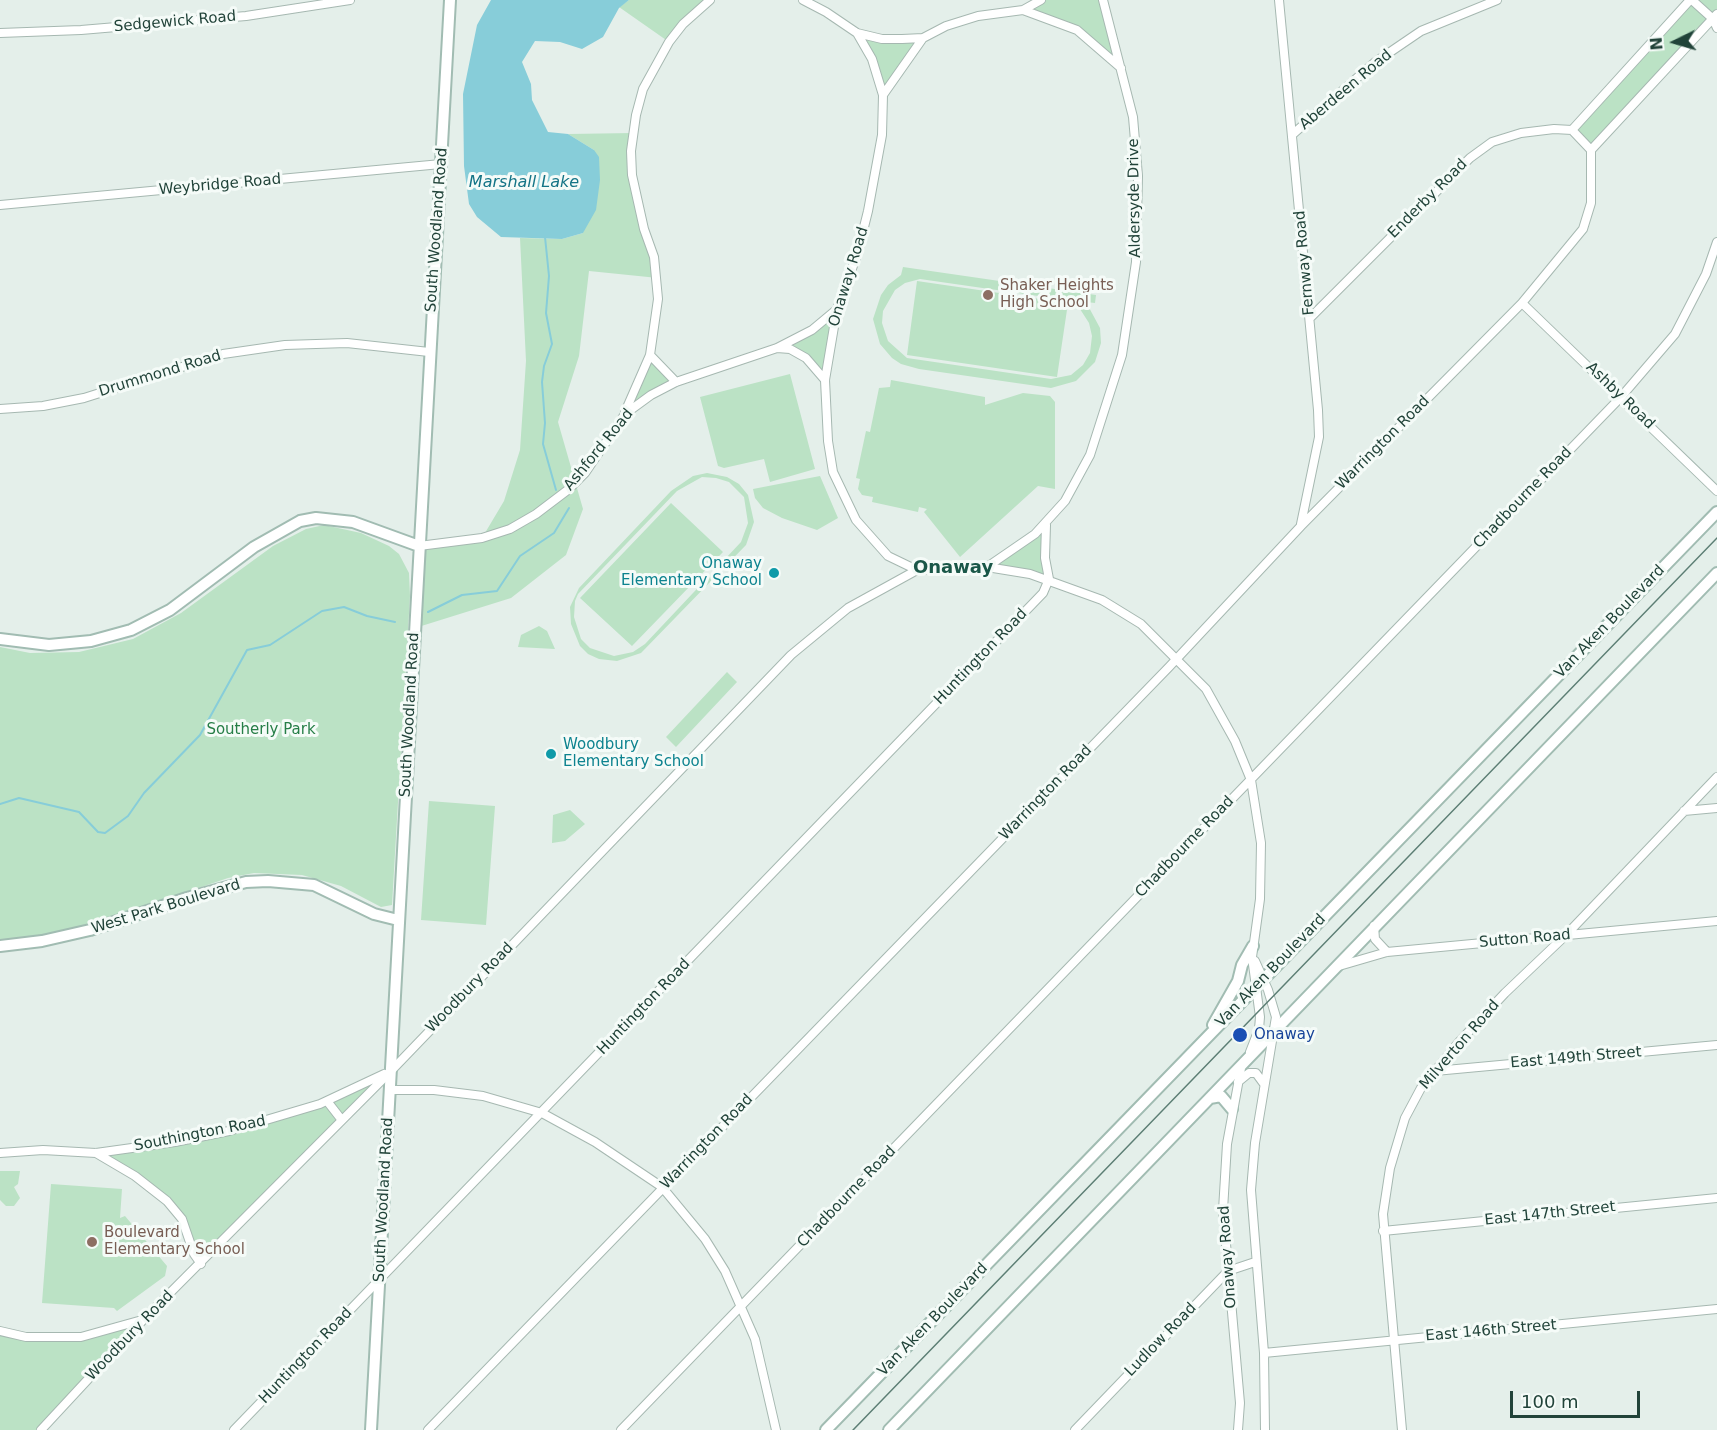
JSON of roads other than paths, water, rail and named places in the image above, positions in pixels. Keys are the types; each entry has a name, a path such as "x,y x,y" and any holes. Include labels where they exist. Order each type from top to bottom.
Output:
{"main road":[{"name":"South Woodland Road","path":"371,1430 450,0"},
{"name":"Van Aken Boulevard","path":"826,1430 1717,512"},
{"path":"0,639 32,645 60,644 91,641 131,630 170,610 254,547 300,521 316,518 353,522 419,546"},
{"path":"889,1430 1717,573"},
{"name":"West Park Boulevard","path":"0,946 42,941 90,930 224,886 257,881 314,885 374,914 398,920"},
{"path":"1208,1036 1238,981 1242,965 1253,951"},
{"path":"1210,1098 1221,1096 1232,1109"}],"street":[{"name":"Sedgewick Road","path":"0,33 81,30 246,16 350,0"},
{"path":"625,414 650,355 658,298 658,278 654,257 635,195 632,175 633,133 644,89 657,62 683,24 711,0"},
{"path":"803,0 857,33 882,39 923,38"},
{"path":"884,94 923,38 945,26 978,16 1023,10 1041,0"},
{"name":"Aldersyde Drive","path":"987,567 1046,525 1065,501 1090,455 1122,355 1132,303 1138,223 1138,176 1133,117 1103,0"},
{"name":"Fernway Road","path":"1279,0 1310,318 1318,437 1301,526"},
{"name":"Aberdeen Road","path":"1293,134 1374,63 1421,31 1497,0"},
{"path":"1715,16 1591,150 1572,130 1691,0 1715,16 1717,28"},
{"path":"1023,10 1077,30 1121,68"},
{"path":"857,33 872,59 884,94"},
{"name":"Onaway Road","path":"884,94 882,135 868,211 857,255 837,309 825,380 828,441 834,472 846,502 856,520 888,556 917,570 987,567 1049,579 1102,600 1141,624 1206,689 1235,741 1251,780 1262,865 1253,951 1260,982 1259,1029 1244,1063 1232,1109 1223,1210 1240,1403 1238,1430"},
{"name":"Enderby Road","path":"1310,318 1470,158 1492,142 1521,133 1554,129 1572,130"},
{"name":"Warrington Road","path":"428,1430 1177,658 1301,526 1522,303 1583,229 1591,203 1591,150"},
{"name":"Weybridge Road","path":"0,205 441,164"},
{"name":"Chadbourne Road","path":"621,1430 1621,397 1675,334 1706,274 1717,242"},
{"name":"Ashby Road","path":"1522,303 1717,491"},
{"name":"Ashford Road","path":"419,546 482,538 510,529 558,498 585,473 625,414 676,382 777,348 812,330 837,309"},
{"name":"Drummond Road","path":"0,409 43,406 84,398 212,357 285,345 346,343 429,352"},
{"path":"777,348 796,352 806,358 825,380"},
{"path":"650,355 676,382"},
{"path":"1046,525 1045,558 1049,579"},
{"name":"Woodbury Road","path":"41,1430 143,1320 391,1071 791,655 848,608 917,570"},
{"name":"Huntington Road","path":"234,1430 1043,593 1049,579"},
{"name":"Milverton Road","path":"1402,1430 1383,1231 1385,1190 1395,1145 1421,1088 1505,993 1566,936 1717,777"},
{"path":"1684,811 1717,808"},
{"name":"Sutton Road","path":"1335,967 1387,952 1717,921"},
{"path":"1374,926 1375,939 1387,952"},
{"name":"Onaway Road","path":"1260,982 1274,1008 1276,1030 1255,1143 1251,1190 1264,1353 1265,1430"},
{"name":"East 149th Street","path":"1435,1071 1717,1045"},
{"name":"Southington Road","path":"0,1154 39,1150 96,1153 229,1131 269,1121 327,1101 391,1071"},
{"path":"1237,1084 1242,1077 1257,1073 1262,1077 1265,1086"},
{"path":"390,1090 434,1090 483,1096 542,1113 595,1142 662,1187 705,1239 725,1271 755,1339 776,1430"},
{"path":"327,1101 341,1119"},
{"path":"96,1153 128,1172 167,1201 182,1219 194,1254 201,1264"},
{"name":"East 147th Street","path":"1383,1231 1717,1198"},
{"name":"Ludlow Road","path":"1075,1430 1228,1271 1255,1262"},
{"name":"East 146th Street","path":"1264,1353 1717,1310"},
{"path":"0,1331 27,1337 81,1337 143,1320"}],"water":[{"name":"Marshall Lake","path":"491,0 629,0 619,8 603,37 582,49 560,42 535,41 522,62 531,84 532,100 548,132 568,134 594,150 599,157 600,180 596,210 583,233 562,239 501,237 477,217 469,204 464,166 463,94 477,25"}],"waterway":[{"path":"545,237 549,276 546,313 552,344 544,366 542,382 545,423 543,444 556,490"},
{"path":"428,612 462,595 497,591 520,556 554,533 569,508"},
{"path":"0,804 19,798 79,812 98,832 105,833 128,816 144,793 200,735 247,650 270,645 322,611 344,607 367,616 395,622"}],"tram line":[{"path":"853,1430 1717,538"}],"place":[{"name":"Shaker Heights High School","path":"988,295"},
{"name":"Onaway Elementary School","path":"774,573"},
{"name":"Woodbury Elementary School","path":"551,754"},
{"name":"Onaway","path":"1240,1035"},
{"name":"Boulevard Elementary School","path":"92,1242"}],"district":[{"name":"Onaway","path":"953,568"}],"park label":[{"name":"Southerly Park","path":"261,730"}]}
